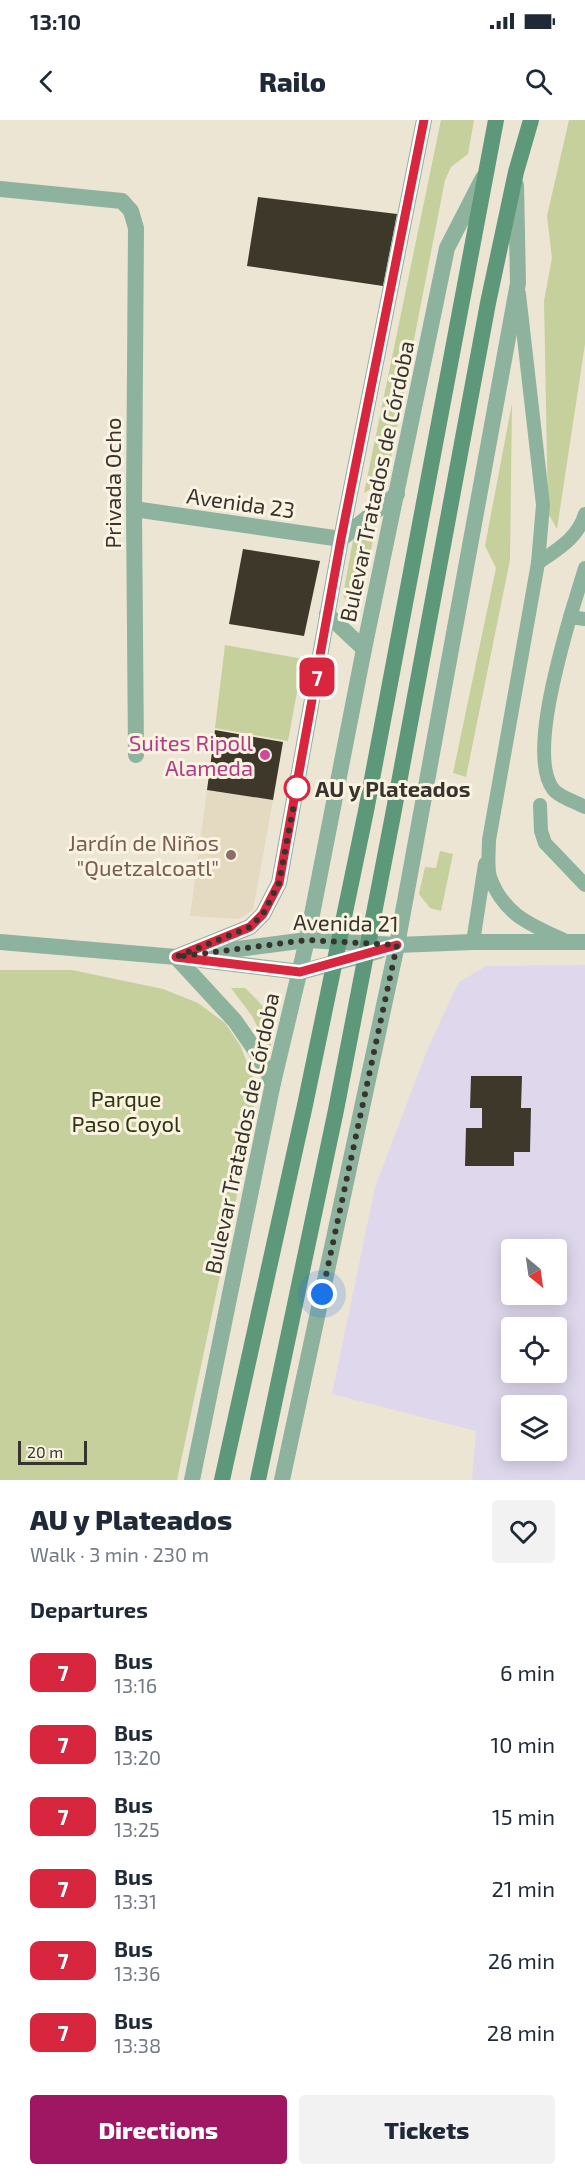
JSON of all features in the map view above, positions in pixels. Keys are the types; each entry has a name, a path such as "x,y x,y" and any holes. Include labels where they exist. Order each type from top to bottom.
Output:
{"main road":[{"name":"Bulevar Tratados de Córdoba","path":"222,1480 305,1105 366,811 496,120"},
{"path":"258,1480 336,1110 488,303 516,172 531,120"}],"street":[{"path":"176,957 250,927 263,914 279,883 341,539 424,120"},
{"name":"Bulevar Tratados de Córdoba","path":"192,1480 273,1083 307,940 447,248 487,170"},
{"path":"282,1480 397,945 518,283 516,172"},
{"name":"Privada Ocho","path":"0,189 122,201 131,211 136,228 134,509 136,755"},
{"path":"341,539 396,494"},
{"name":"Avenida 23","path":"134,509 341,539"},
{"path":"327,614 364,650"},
{"name":"Avenida 21","path":"0,942 176,957 307,940 397,945 585,942"},
{"path":"176,957 300,972 397,945"},
{"path":"176,957 235,1021 255,1050 273,1083"}],"lane":[{"path":"473,942 538,563 543,505 518,283"},
{"path":"538,563 570,541 583,522 585,514"},
{"path":"585,568 555,673 545,731 545,772 554,790 585,807"},
{"path":"570,617 585,619"},
{"path":"540,805 541,831 545,843 585,885"},
{"path":"489,840 489,875 503,901 519,919 567,942"}],"shaded area":[{"name":"Jardín de Niños \"Quetzalcoatl\"","path":"207,790 273,800 253,910 239,919 190,916"},
{"path":"585,965 585,1480 472,1480 476,1431 332,1394 375,1187 428,1048 458,983 486,966"}],"green space":[{"path":"441,120 474,120 468,154 451,167 445,180 387,479 364,493"},
{"path":"569,120 585,120 585,344 557,529 548,513 544,301 552,258 547,216"},
{"path":"512,403 510,560 466,777 453,773 496,568 485,546"},
{"path":"377,521 357,617 343,595 353,540"},
{"path":"225,645 303,659 288,741 215,728"},
{"path":"440,851 453,854 441,911 430,908 419,894 425,867 436,868"},
{"name":"Parque Paso Coyol","path":"0,970 72,970 163,989 198,1003 225,1023 240,1045 253,1077 254,1114 177,1480 0,1480"},
{"path":"231,988 245,988 264,1008 269,1019 271,1046 267,1046 252,1016"}],"building":[{"path":"258,197 397,214 383,286 247,266"},
{"path":"243,549 320,561 304,636 229,624"},
{"path":"215,730 283,742 273,800 207,790"},
{"path":"471,1076 522,1076 521,1108 531,1108 530,1152 514,1152 514,1166 465,1166 466,1128 482,1128 482,1108 470,1108"}],"bus line":[{"name":"7","path":"397,945 300,972 176,957 250,927 263,914 279,883 341,539 424,120"}],"place":[{"name":"Suites Ripoll Alameda","path":"265,755"},
{"name":"AU y Plateados","path":"297,788"},
{"name":"Jardín de Niños \"Quetzalcoatl\"","path":"231,855"}],"route":[{"path":"297,788 279,883 263,914 250,927 176,957 307,940 397,945 322,1294"}]}
